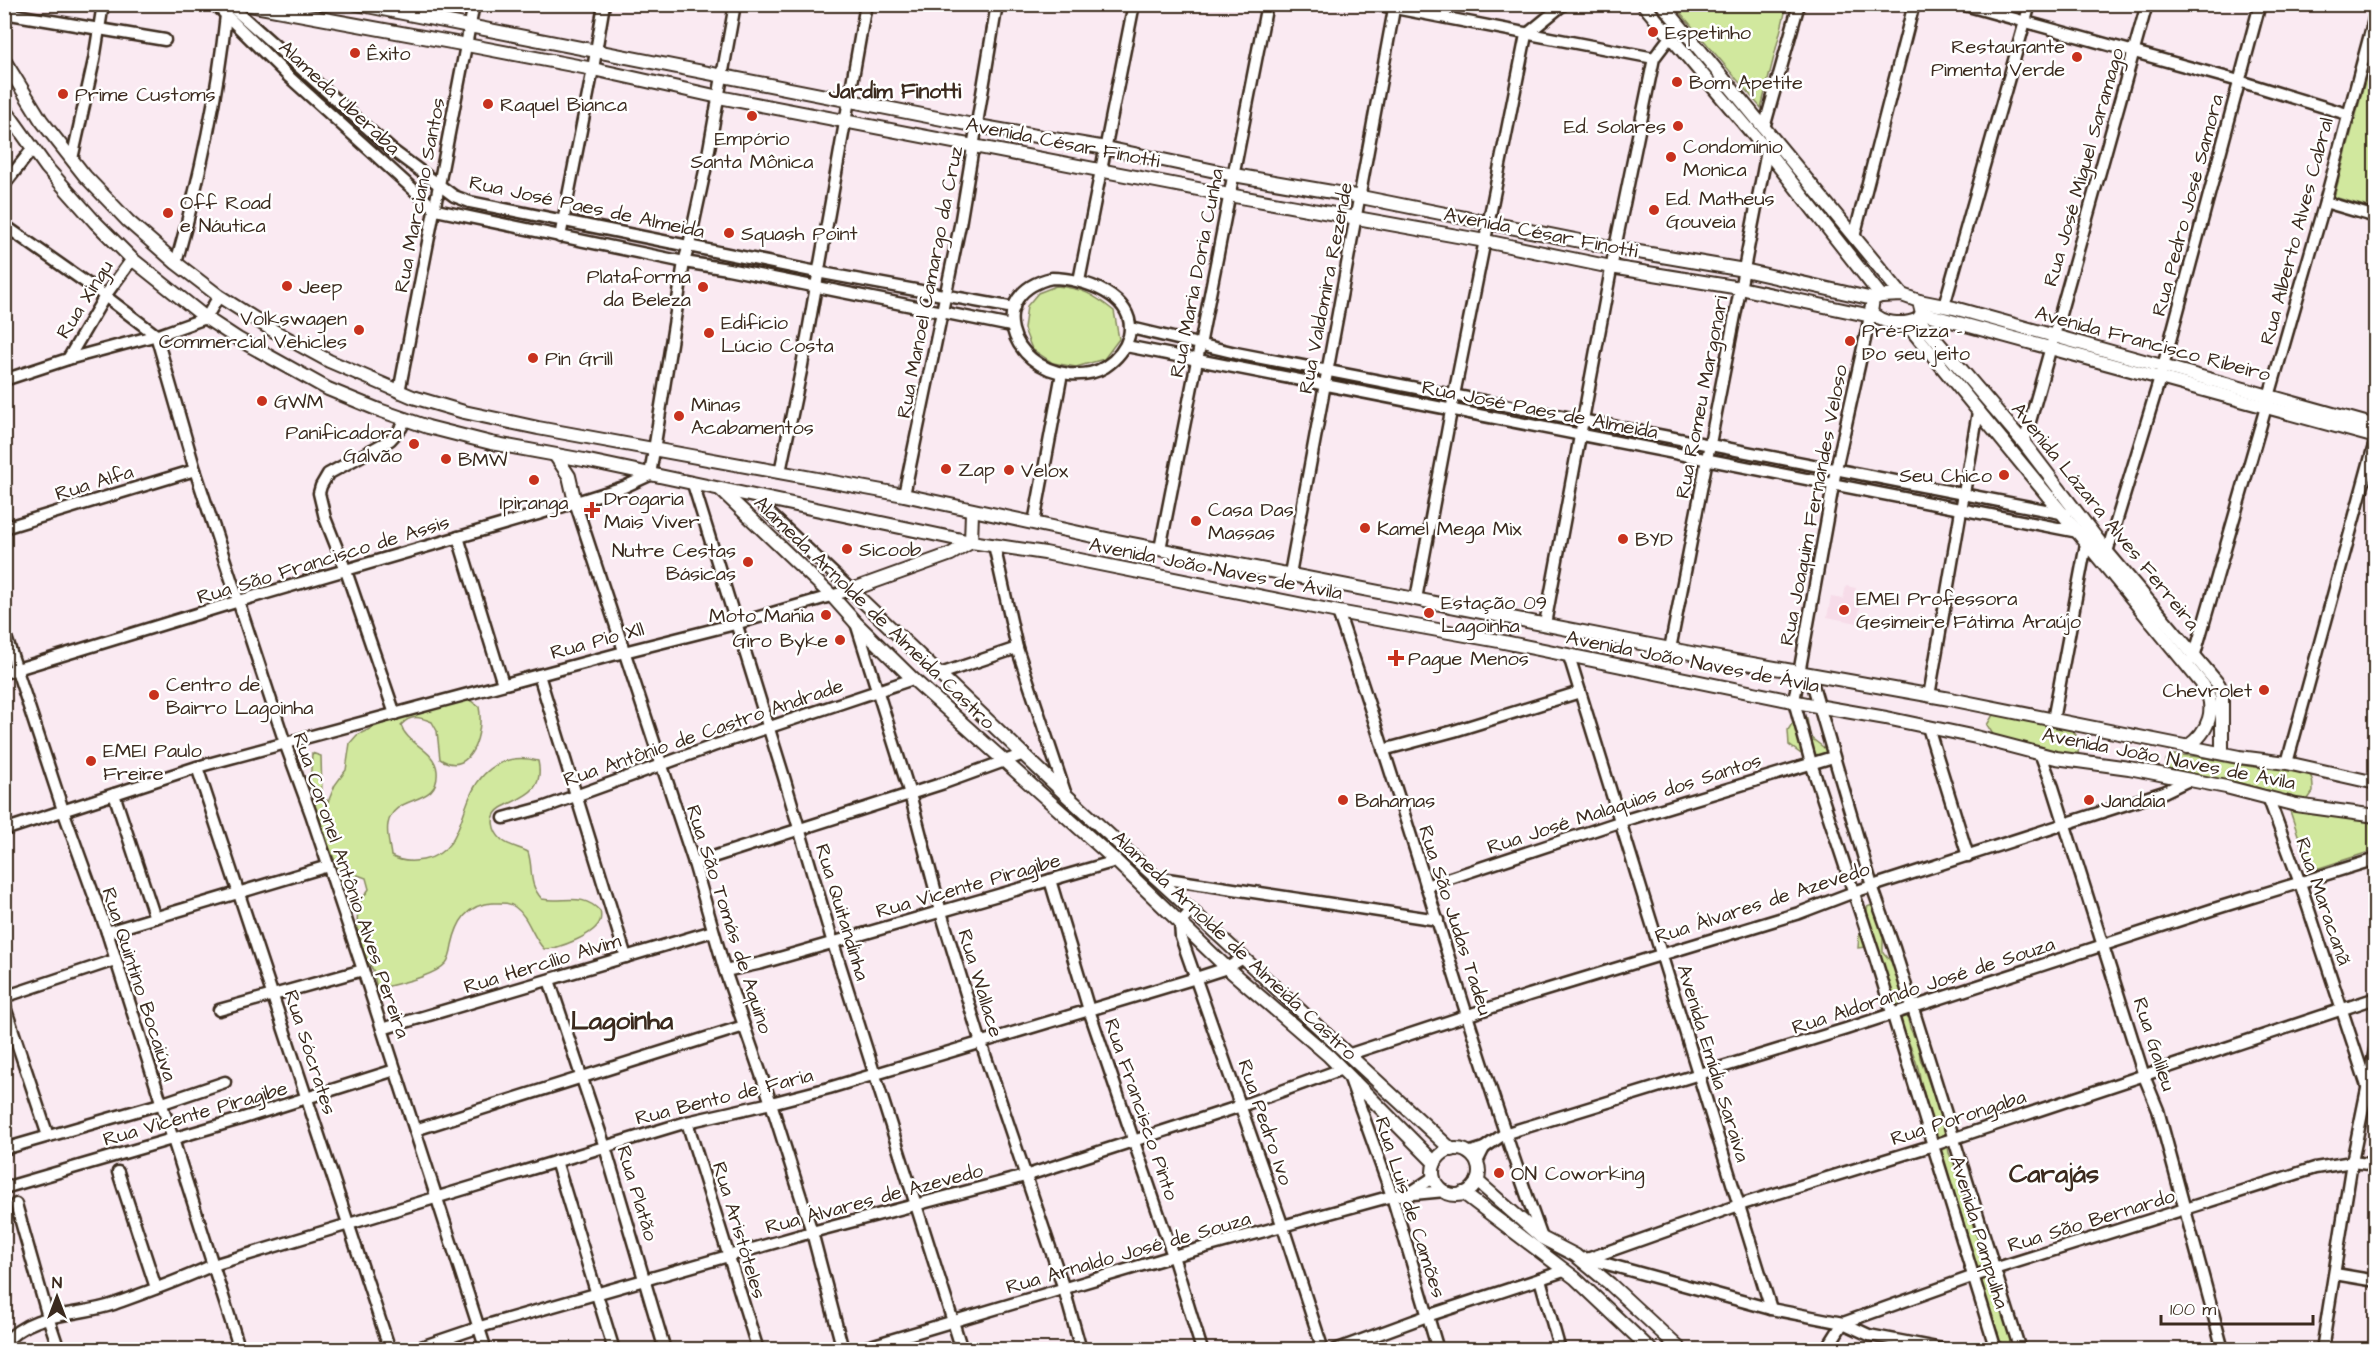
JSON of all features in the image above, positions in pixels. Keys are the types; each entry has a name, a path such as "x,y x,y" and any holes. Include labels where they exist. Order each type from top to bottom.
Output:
{"main road":[{"name":"Avenida César Finotti","path":"357,4 978,126 1489,221 1615,248 1744,270 1874,308"},
{"path":"1643,4 1767,152 1874,308 1906,323 1920,311 1902,295 1662,4"},
{"name":"Avenida César Finotti","path":"228,8 467,45 594,69 719,97 1229,195 1485,241 1611,267 1874,308"},
{"name":"Avenida João Naves de Ávila","path":"4,60 35,111 85,176 128,221 176,263 219,296 274,331 329,361 399,392 498,420 904,495 972,512 1160,549 2187,747 2287,763 2376,783"},
{"path":"1705,77 1715,68"},
{"name":"Avenida João Naves de Ávila","path":"4,108 67,192 132,259 206,318 309,379 352,399 454,435 971,542 1928,727 2056,758 2128,768 2296,804 2376,816"},
{"path":"1874,308 1902,295"},
{"name":"Avenida Francisco Ribeiro","path":"1920,311 1944,306 2053,342"},
{"name":"Avenida Francisco Ribeiro","path":"1920,311 2053,342 2268,401 2376,426"},
{"name":"Avenida Lázara Alves Ferreira","path":"1920,311 2079,514 2190,661 2206,690 2211,707 2204,730 2197,740 2187,747"},
{"name":"Avenida Lázara Alves Ferreira","path":"1906,323 2086,544 2190,661 2214,679 2221,691 2222,753"},
{"name":"Avenida Francisco Ribeiro","path":"2268,401 2376,438"},
{"path":"555,455 569,476 575,502"},
{"name":"Alameda Arnolde de Almeida Castro","path":"721,490 832,596 913,679 1116,861 1227,968 1345,1072 1435,1163"},
{"path":"971,542 972,512"},
{"name":"Rua Pio Xll","path":"851,590 951,554 971,542"},
{"name":"Alameda Arnolde de Almeida Castro","path":"851,590 1154,877 1452,1150"},
{"path":"1452,1150 1473,1158 1479,1170 1477,1181 1470,1190 1456,1194 1445,1191 1437,1184 1434,1178 1435,1163 1445,1152 1452,1150"},
{"path":"1477,1181 1542,1238 1581,1257 1681,1350"},
{"path":"1463,1193 1575,1278 1652,1350"}],"street":[{"path":"72,159 94,60 103,4"},
{"name":"Rua Marciano Santos","path":"399,392 474,4"},
{"path":"560,237 594,69 604,4"},
{"path":"650,475 672,349 684,262 690,245 735,4"},
{"path":"780,472 801,371 866,4"},
{"name":"Rua Manoel Camargo da Cruz","path":"904,495 925,401 975,145 997,4"},
{"path":"1079,281 1134,4"},
{"name":"Rua Maria Doria Cunha","path":"1160,549 1266,4"},
{"path":"1374,4 1394,9 1413,8 1526,34 1654,58"},
{"path":"1416,599 1526,34 1564,4"},
{"path":"1764,128 1799,4"},
{"path":"1854,237 1914,4"},
{"path":"1961,4 2134,51 2347,114"},
{"path":"1944,306 2030,4"},
{"name":"Rua José Miguel Saramago","path":"2024,443 2147,4"},
{"name":"Rua Pedro José Samora","path":"2107,552 2161,372 2260,4"},
{"path":"176,263 197,187 209,130 228,8"},
{"name":"Alameda Uberaba","path":"228,8 392,150 440,187"},
{"name":"Alameda Uberaba","path":"228,8 288,76 436,210"},
{"name":"Rua Valdomira Rezende","path":"1290,574 1394,9"},
{"path":"4,13 165,40"},
{"name":"Rua Alberto Alves Cabral","path":"2190,661 2268,401 2375,16"},
{"path":"1545,624 1611,267 1654,58 1670,37"},
{"path":"4,185 33,148"},
{"name":"Rua Romeu Margonari","path":"1670,648 1767,152"},
{"name":"Rua José Paes de Almeida","path":"440,187 470,202 818,272 1014,308"},
{"path":"2325,202 2376,216"},
{"name":"Rua José Paes de Almeida","path":"436,210 560,237 684,262 728,268 1011,326"},
{"path":"4,225 156,335"},
{"name":"Rua Xingu","path":"68,359 105,296 132,259"},
{"path":"1052,278 1079,281 1116,300 1128,317 1131,328 1126,346 1116,360 1102,369 1086,374 1062,373 1039,365 1021,348 1011,326 1014,308 1027,289 1038,281 1052,278"},
{"path":"4,380 206,318 219,296"},
{"name":"Rua Joaquim Fernandes Veloso","path":"1794,701 1804,674 1836,469 1874,308"},
{"name":"Rua José Paes de Almeida","path":"1131,328 1200,345 1454,395 1965,495 2062,513 2079,514"},
{"name":"Rua Coronel Antônio Alves Pereira","path":"156,335 195,470 363,970 486,1350"},
{"name":"Rua José Paes de Almeida","path":"1126,346 1962,511 2077,533 2092,532"},
{"path":"1034,523 1062,373"},
{"path":"1929,696 1978,412"},
{"path":"395,714 346,570 325,518 319,493 328,474 390,440 406,419"},
{"path":"2287,763 2376,438"},
{"name":"Rua Alfa","path":"4,528 195,470"},
{"name":"Rua São Francisco de Assis","path":"4,673 624,487 650,475"},
{"name":"Rua Quitandinha","path":"693,484 833,943 962,1350"},
{"name":"Alameda Arnolde de Almeida Castro","path":"762,498 766,510 851,590"},
{"name":"Rua São Tomás de Aquino","path":"575,502 694,863 725,971 771,1103 812,1232 843,1350"},
{"path":"458,537 503,684"},
{"path":"2053,720 2086,544"},
{"path":"994,545 1017,648 1066,795"},
{"name":"Rua Pio Xll","path":"4,830 197,767 735,624 851,590"},
{"name":"Rua São Judas Tadeu","path":"1338,612 1362,680 1469,1016 1504,1134 1542,1238"},
{"name":"Rua Wallace","path":"856,623 910,794 941,912 981,1043 1064,1289 1081,1350"},
{"name":"Rua Quintino Bocaiúva","path":"4,631 63,810 107,932 171,1140 240,1350"},
{"path":"940,674 1017,648"},
{"name":"Avenida Emídia Saraiva","path":"1569,656 1771,1309"},
{"name":"Avenida Pampulha","path":"1804,674 1818,706 1872,886 1894,948 2020,1350"},
{"path":"539,675 626,957"},
{"name":"Rua Antônio de Castro Andrade","path":"504,818 575,796 660,764 913,679"},
{"path":"1383,750 1454,731 1580,692"},
{"name":"Avenida Pampulha","path":"1794,701 1811,763 1893,1013 1996,1350"},
{"path":"1928,727 1968,856"},
{"name":"Rua Galileu","path":"2040,753 2104,945 2144,1076 2158,1110 2223,1350"},
{"path":"694,863 799,831 1024,754"},
{"name":"Rua José Malaquias dos Santos","path":"1426,886 1619,822 1833,757"},
{"name":"Rua Sócrates","path":"197,767 390,1350"},
{"name":"Rua Álvares de Azevedo","path":"1347,1054 1798,913 1872,886 2164,792 2187,781"},
{"path":"114,795 155,918"},
{"name":"Rua Maracanã","path":"2268,797 2300,883 2367,1086"},
{"name":"Rua Aldorando José de Souza","path":"1473,1158 1504,1134 2376,859"},
{"name":"Rua Vicente Piragibe","path":"725,971 833,943 1116,861"},
{"path":"107,932 328,866"},
{"path":"1154,877 1438,920"},
{"name":"Rua Francisco Pinto","path":"1050,880 1089,1010 1173,1256 1202,1350"},
{"path":"1180,923 1191,910"},
{"name":"Rua Pedro Ivo","path":"1180,923 1181,937 1283,1227 1323,1350"},
{"name":"Rua Hercílio Alvim","path":"382,1029 713,932"},
{"path":"1874,954 1894,948"},
{"name":"Rua Bento de Faria","path":"213,1265 687,1122 771,1103 981,1043 1227,968 1243,958"},
{"path":"4,997 115,960"},
{"path":"219,1010 363,970"},
{"name":"Rua Platão","path":"549,980 605,1147 665,1350"},
{"name":"Rua Porongaba","path":"1581,1257 1934,1145 2376,998"},
{"path":"4,1004 48,1136"},
{"path":"414,1130 744,1026"},
{"path":"2322,1350 2352,1162 2375,1049"},
{"name":"Rua Vicente Piragibe","path":"4,1188 307,1099 395,1070"},
{"name":"Rua Álvares de Azevedo","path":"412,1350 598,1293 812,1232 1025,1176 1345,1072"},
{"name":"Rua Luis de Camões","path":"1345,1072 1392,1196 1438,1350"},
{"path":"4,1149 160,1104 225,1082"},
{"name":"Rua Aristóteles","path":"687,1122 758,1350"},
{"path":"556,1161 614,1350"},
{"name":"Rua São Bernardo","path":"1843,1323 1974,1275 2315,1168 2352,1162 2376,1165"},
{"path":"118,1172 156,1288"},
{"name":"Rua Arnaldo José de Souza","path":"1410,1193 1434,1178"},
{"name":"Rua Arnaldo José de Souza","path":"857,1350 1173,1256 1392,1196 1445,1191"},
{"path":"16,1204 59,1350"},
{"path":"1581,1257 1771,1309 1843,1323 1869,1335 1948,1350"},
{"path":"4,1344 26,1326 48,1317 112,1304 186,1278 213,1265"},
{"path":"1335,1350 1427,1316 1564,1271"},
{"path":"2335,1274 2376,1281"},
{"path":"1540,1279 1560,1350"},
{"path":"1829,1348 1843,1323"}],"shaded area":[{"name":"EMEI Professora Gesimeire Fátima Araújo","path":"1846,586 1856,588 1853,601 1861,603 1857,623 1827,617 1831,597 1843,599"}],"green space":[{"path":"1674,5 1787,5 1761,108"},
{"path":"2375,44 2375,209 2334,197"},
{"path":"1056,286 1087,293 1114,311 1119,339 1104,359 1076,367 1053,363 1032,349 1024,329 1027,306 1038,293"},
{"path":"461,700 471,701 479,707 480,728 473,749 460,763 440,759 437,731 432,722 416,718 408,719 401,725 409,738 431,757 437,771 436,783 431,790 424,796 399,807 392,814 388,824 391,856 411,861 435,856 451,842 472,792 491,768 508,760 538,761 539,772 535,787 497,811 493,820 494,828 505,842 528,852 534,887 542,899 573,899 587,902 600,911 600,920 597,926 584,936 567,944 544,949 524,916 515,907 505,903 484,904 470,911 460,922 448,959 440,968 414,979 377,989 373,970 364,955 357,925 358,905 369,889 366,878 358,875 341,882 340,873 313,809 315,802 310,786 312,753 321,756 322,794 328,802 335,785 346,770 350,743 357,735 409,714"},
{"path":"1994,713 2069,726 2079,739 2078,755 2075,757 1994,736 1987,725"},
{"path":"1797,716 1807,718 1810,737 1827,750 1822,760 1804,756 1789,745 1788,730"},
{"path":"2172,755 2245,766 2297,767 2310,775 2313,792 2306,802 2270,794 2271,792 2245,784 2167,772 2166,760"},
{"path":"2288,805 2375,822 2375,850 2310,871"},
{"path":"1875,904 1883,925 1883,952 1899,971 1910,1028 1919,1047 1920,1058 1945,1127 1949,1153 1960,1176 1975,1233 1981,1244 2016,1349 2008,1349 1999,1344 1998,1332 1986,1311 1980,1279 1972,1263 1964,1223 1951,1188 1916,1060 1900,1029 1901,1019 1895,1012 1881,957 1874,952 1875,946 1858,948 1859,935 1867,925 1867,907"}],"place":[{"name":"Espetinho","path":"1653,32"},
{"name":"Êxito","path":"355,53"},
{"name":"Restaurante Pimenta Verde","path":"2077,57"},
{"name":"Bom Apetite","path":"1677,82"},
{"name":"Prime Customs","path":"63,94"},
{"name":"Raquel Bianca","path":"488,104"},
{"name":"Empório Santa Mônica","path":"752,116"},
{"name":"Ed. Solares","path":"1678,126"},
{"name":"Condomínio Monica","path":"1671,157"},
{"name":"Ed. Matheus Gouveia","path":"1654,210"},
{"name":"Off Road e Náutica","path":"168,213"},
{"name":"Squash Point","path":"729,233"},
{"name":"Jeep","path":"287,286"},
{"name":"Plataforma da Beleza","path":"703,287"},
{"name":"Volkswagen Commercial Vehicles","path":"359,330"},
{"name":"Edifício Lúcio Costa","path":"709,333"},
{"name":"Pré-Pizza - Do seu jeito","path":"1850,341"},
{"name":"Pin Grill","path":"533,358"},
{"name":"GWM","path":"262,401"},
{"name":"Minas Acabamentos","path":"679,416"},
{"name":"Panificadora Galvão","path":"414,444"},
{"name":"BMW","path":"446,459"},
{"name":"Zap","path":"946,469"},
{"name":"Velox","path":"1009,470"},
{"name":"Seu Chico","path":"2004,475"},
{"name":"Ipiranga","path":"534,480"},
{"name":"Drogaria Mais Viver","path":"592,510"},
{"name":"Casa Das Massas","path":"1196,521"},
{"name":"Kamel Mega Mix","path":"1365,528"},
{"name":"BYD","path":"1623,539"},
{"name":"Sicoob","path":"847,549"},
{"name":"Nutre Cestas Básicas","path":"748,562"},
{"name":"EMEI Professora Gesimeire Fátima Araújo","path":"1844,610"},
{"name":"Estação 09 Lagoinha","path":"1429,613"},
{"name":"Moto Mania","path":"826,615"},
{"name":"Giro Byke","path":"840,640"},
{"name":"Pague Menos","path":"1396,658"},
{"name":"Chevrolet","path":"2264,690"},
{"name":"Centro de Bairro Lagoinha","path":"154,695"},
{"name":"EMEI Paulo Freire","path":"91,761"},
{"name":"Bahamas","path":"1343,800"},
{"name":"Jandaia","path":"2089,800"},
{"name":"ON Coworking","path":"1499,1173"}],"district":[{"name":"Jardim Finotti","path":"895,91"},
{"name":"Lagoinha","path":"622,1020"},
{"name":"Carajás","path":"2054,1173"}]}
